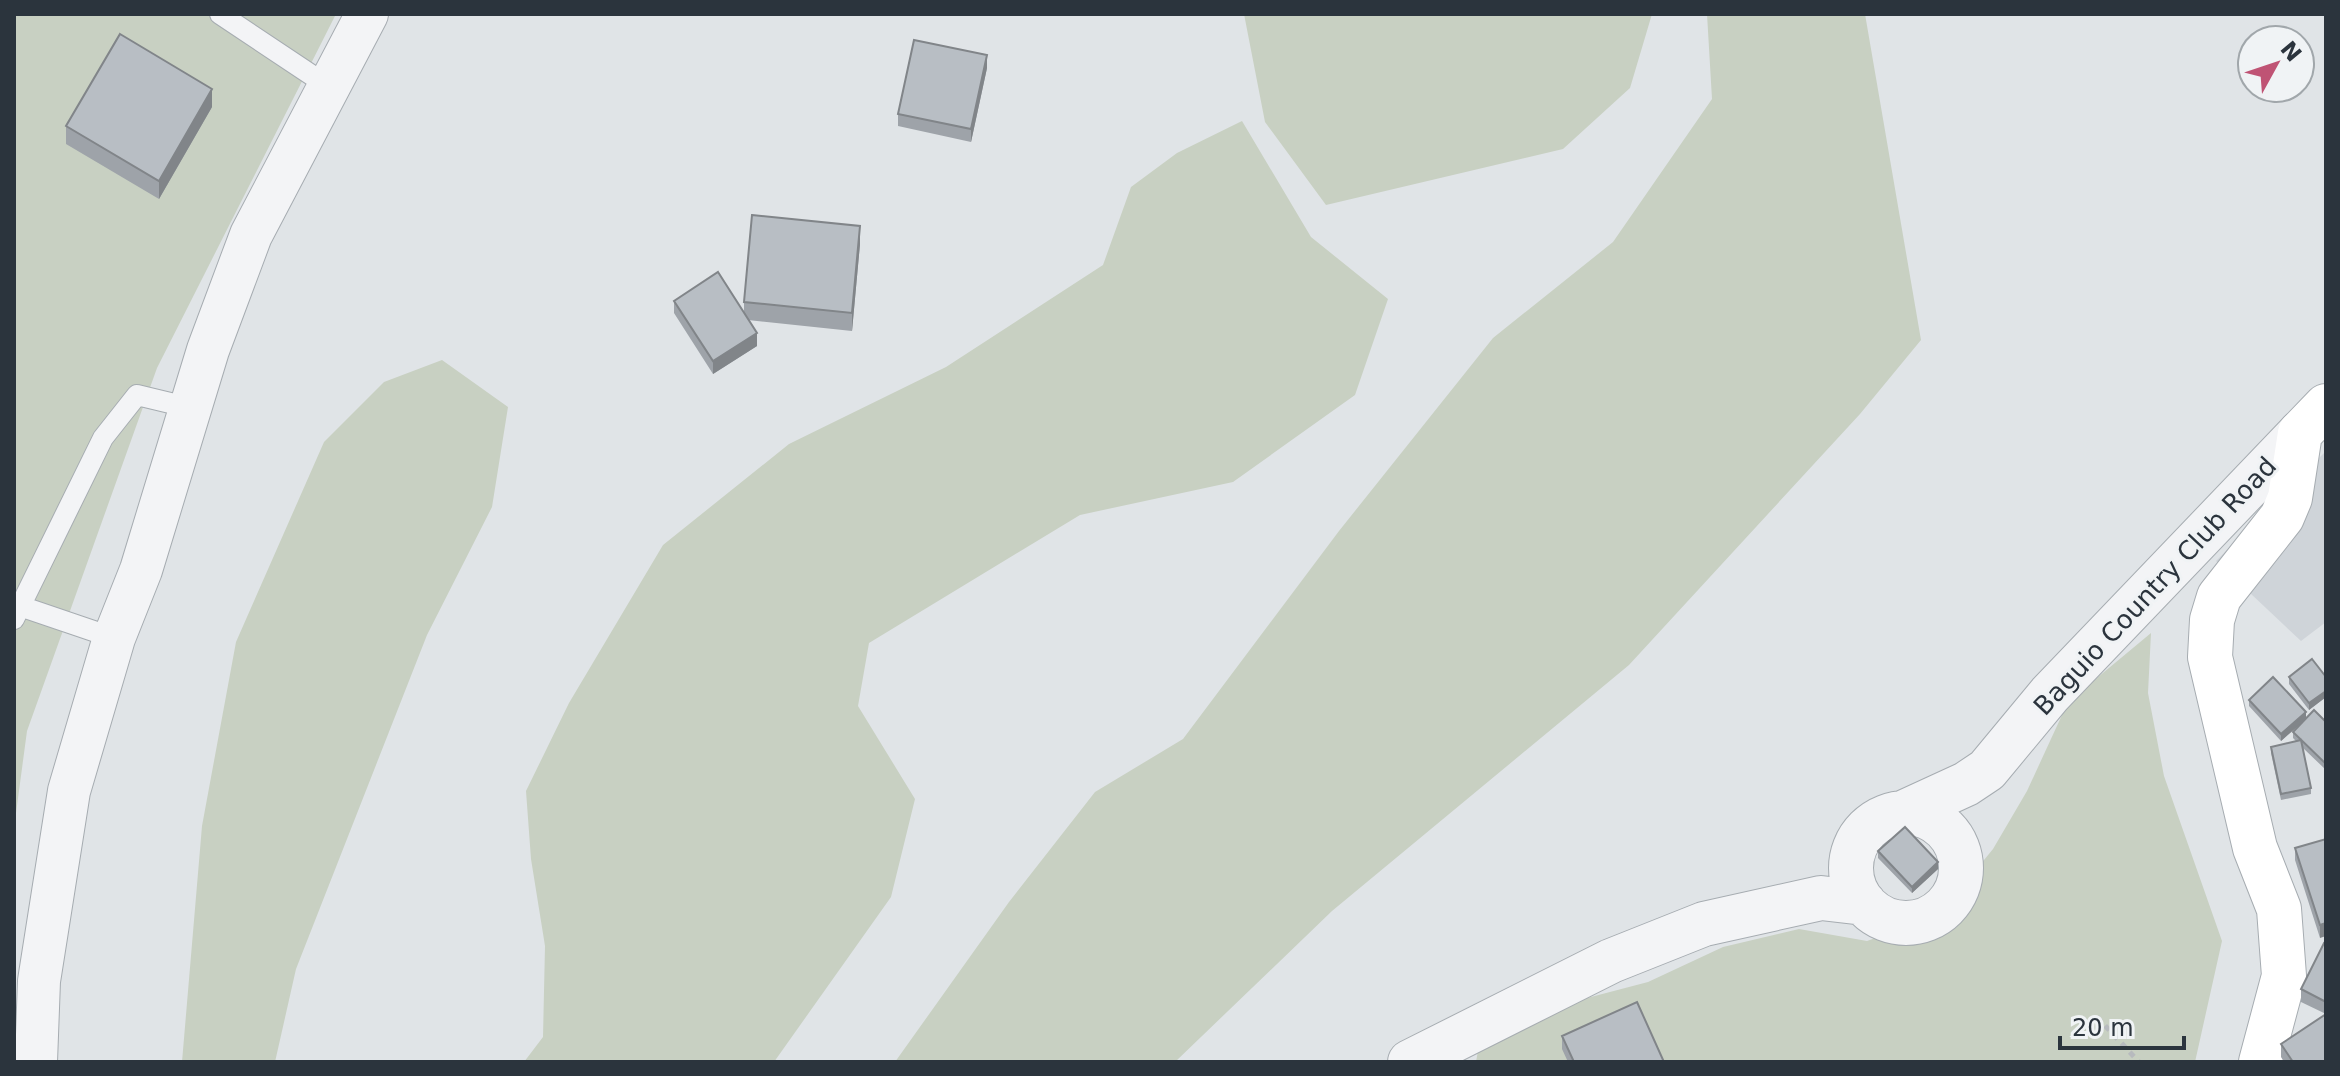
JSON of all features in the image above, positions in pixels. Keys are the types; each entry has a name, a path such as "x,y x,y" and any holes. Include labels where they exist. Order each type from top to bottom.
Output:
{"main road":[{"path":"2261,1062 2284,976 2279,909 2255,848 2210,657 2212,620 2219,597 2282,517 2313,419"}],"street":[{"path":"36,1062 39,981 69,791 114,638 141,570 191,408 251,235 367,14"},
{"name":"Baguio Country Club Road","path":"1905,812 1966,784 1987,770 2050,694 2313,419"},
{"name":"Baguio Country Club Road","path":"1961,862 1987,770"},
{"path":"1410,1062 1611,961 1704,924 1845,892 1888,921 1908,924 1928,919 1945,908 1956,891 1961,862 1955,843 1944,828 1926,816 1905,812 1885,816 1861,834 1852,853 1845,892"}],"lane":[{"path":"220,14 328,86"},
{"path":"114,638 16,610 103,438 137,395 191,408"}],"path":[{"path":"2097,1017 2139,1062"}],"shaded area":[{"path":"14,14 336,14 157,368 27,731 14,828"},
{"path":"1244,14 1652,14 1630,88 1563,149 1326,205 1265,122"},
{"path":"1707,14 1865,14 1921,340 1860,414 1629,665 1332,911 1175,1062 895,1062 1009,902 1095,792 1183,739 1339,531 1493,338 1613,242 1712,99"},
{"path":"1242,121 1311,237 1388,299 1355,395 1233,482 1080,515 869,643 858,706 915,799 891,897 774,1062 524,1062 543,1037 545,946 531,859 526,791 569,703 663,545 789,444 946,367 1103,265 1131,187 1177,153"},
{"path":"442,360 508,407 492,507 427,635 296,969 275,1062 182,1062 202,826 236,642 324,442 384,382"},
{"path":"2326,451 2326,622 2301,641 2216,561"},
{"path":"2151,633 2148,693 2164,776 2222,941 2195,1062 1476,1062 1479,1045 1568,1003 1648,982 1723,947 1799,929 1867,941 1939,915 1993,849 2027,791 2068,702"}],"building":[{"path":"120,34 212,89 159,181 66,126"},
{"path":"914,40 987,55 971,129 898,114"},
{"path":"752,215 860,226 852,313 744,302"},
{"path":"718,272 757,333 713,361 674,301"},
{"path":"2312,659 2326,677 2326,691 2309,703 2289,677"},
{"path":"2273,677 2306,712 2281,734 2249,700"},
{"path":"2314,710 2326,722 2326,764 2293,732"},
{"path":"2301,740 2311,788 2281,794 2271,747"},
{"path":"1905,827 1938,862 1912,887 1878,851"},
{"path":"2326,839 2326,923 2320,925 2295,848"},
{"path":"2326,944 2326,1002 2301,989"},
{"path":"1637,1002 1664,1062 1574,1062 1562,1036"},
{"path":"2326,1014 2326,1062 2293,1062 2281,1044"}]}
